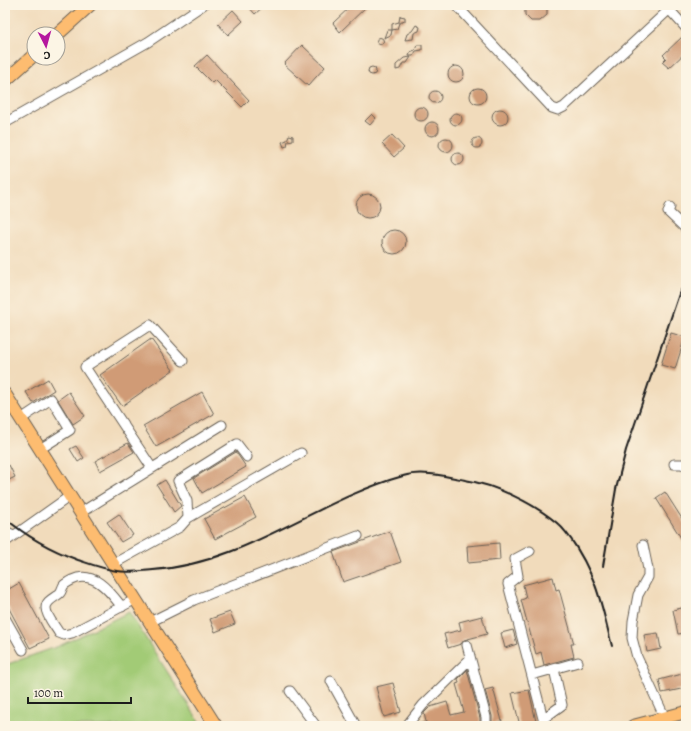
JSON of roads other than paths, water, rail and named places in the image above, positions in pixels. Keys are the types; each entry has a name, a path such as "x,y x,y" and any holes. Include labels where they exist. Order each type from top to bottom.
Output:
{"main road":[{"path":"66,27 90,5"},
{"path":"5,81 26,62"},
{"path":"5,394 216,726"},
{"path":"633,726 686,712"}],"street":[{"path":"5,123 148,42 203,5"},
{"path":"456,5 552,108 558,110 564,107 669,6 686,28"},
{"path":"670,207 668,212 686,229"},
{"path":"152,468 85,368 150,325 183,361"},
{"path":"21,419 51,398 70,430 40,449"},
{"path":"80,513 222,425"},
{"path":"188,518 187,501 178,481 237,444 247,457"},
{"path":"113,564 180,528 188,518 302,453"},
{"path":"674,464 683,464 686,467"},
{"path":"5,542 70,496"},
{"path":"5,531 14,535"},
{"path":"150,622 194,600 358,536"},
{"path":"643,546 648,576 638,596 633,620 632,638 637,658 664,718"},
{"path":"530,551 515,559 518,576 508,584 544,722 562,705 554,669"},
{"path":"122,607 102,584 95,580 77,578 64,585 61,592 49,600 46,605 46,611 59,633 64,635 72,633 122,607 136,599"},
{"path":"5,618 23,650"},
{"path":"467,645 486,717 486,726"},
{"path":"409,726 408,724 422,704 470,659"},
{"path":"532,676 578,662"},
{"path":"331,682 356,726"},
{"path":"290,691 316,726"}],"railway":[{"path":"603,566 616,489 626,450 679,294 686,281"},
{"path":"5,518 31,537 78,560 121,572 140,571 186,565 218,556 280,530 340,500 371,487 410,474 434,474 477,482 526,502 557,523 572,540 581,554 595,583 612,646"}]}
